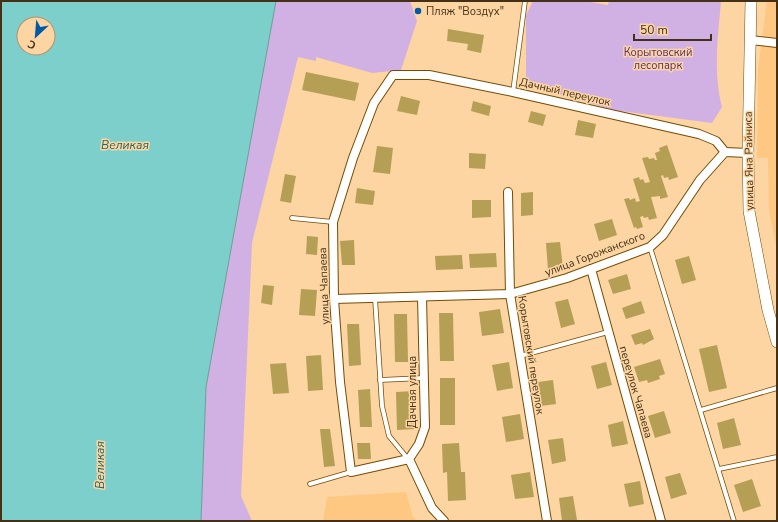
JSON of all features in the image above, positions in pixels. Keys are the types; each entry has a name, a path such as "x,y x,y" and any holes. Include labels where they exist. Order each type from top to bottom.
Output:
{"street":[{"name":"улица Яна Райниса","path":"751,1 748,153 749,211 768,310 777,342"},
{"path":"750,40 777,43"},
{"name":"Дачный переулок","path":"393,76 429,75 513,92 699,134 716,141 726,152"},
{"name":"улица Чапаева","path":"351,472 340,382 334,299 333,222 353,158 374,103 393,76"},
{"path":"726,152 748,153"},
{"name":"улица Горожанского","path":"334,299 510,294 567,278 650,247 663,235 700,180 726,152"},
{"name":"Корытовский переулок","path":"508,192 510,294 547,521"},
{"name":"переулок Чапаева","path":"591,269 661,521"},
{"name":"Дачная улица","path":"409,459 419,444 426,427 422,297"},
{"path":"351,472 409,459 432,508 444,521"}],"lane":[{"path":"513,92 526,1"},
{"path":"292,218 333,222"},
{"path":"650,247 734,521"},
{"path":"375,298 382,406 389,436 409,459"},
{"path":"520,356 608,332"},
{"path":"380,380 424,378"},
{"path":"701,410 777,388"},
{"path":"719,469 777,457"},
{"path":"310,484 351,472"}],"shaded area":[{"path":"767,1 777,1 777,250 769,210 768,158 757,158 758,69"},
{"path":"406,492 413,517 419,521 323,521 327,497"}],"green space":[{"path":"276,1 410,1 417,21 401,70 372,73 316,57 316,61 298,57 252,243 241,496 252,521 201,521 206,387"},
{"name":"Корытовский лесопарк","path":"533,1 584,1 608,5 609,1 721,1 717,68 719,94 722,107 712,123 613,110 526,84 526,15"}],"water":[{"name":"Великая","path":"1,1 276,1 206,387 201,521 1,521"}],"building":[{"path":"448,29 484,35 481,53 467,50 468,44 447,41"},
{"path":"306,72 359,83 355,101 302,90"},
{"path":"401,96 420,101 417,115 397,111"},
{"path":"473,101 491,106 489,116 471,111"},
{"path":"531,111 546,115 543,126 528,122"},
{"path":"578,120 596,124 593,138 575,135"},
{"path":"667,145 678,177 669,180 668,177 664,178 663,175 661,176 668,197 660,199 660,196 651,197 657,218 649,220 648,217 640,217 643,227 637,229 636,227 634,228 624,199 629,198 630,200 635,198 636,202 640,201 633,179 639,177 640,180 643,179 645,183 650,182 642,158 648,157 649,159 654,158 657,160 655,153 660,151 659,148"},
{"path":"377,146 393,148 390,174 373,172"},
{"path":"469,153 486,154 485,169 469,168"},
{"path":"285,174 296,176 291,203 280,201"},
{"path":"357,188 375,191 373,205 355,203"},
{"path":"533,192 533,215 521,216 521,193"},
{"path":"472,200 491,200 491,217 472,218"},
{"path":"612,219 617,235 599,241 594,224"},
{"path":"307,236 318,237 317,255 306,254"},
{"path":"354,240 355,265 342,265 340,241"},
{"path":"560,242 563,268 548,270 546,243"},
{"path":"496,253 497,267 470,268 469,254"},
{"path":"462,255 463,269 436,270 435,256"},
{"path":"689,256 696,280 682,284 675,260"},
{"path":"627,274 631,289 613,294 608,280"},
{"path":"263,285 274,286 272,305 261,303"},
{"path":"301,289 317,290 315,316 299,315"},
{"path":"568,299 575,324 561,328 555,302"},
{"path":"641,301 645,313 626,319 622,308"},
{"path":"500,309 504,333 482,336 479,312"},
{"path":"439,313 453,313 454,361 440,361"},
{"path":"394,314 407,314 408,362 395,362"},
{"path":"347,324 359,324 361,365 349,366"},
{"path":"650,329 654,339 643,345 642,343 635,345 631,335"},
{"path":"717,345 727,388 709,392 699,349"},
{"path":"321,355 323,390 308,391 306,356"},
{"path":"660,359 665,374 659,376 660,379 648,383 647,380 639,382 634,367"},
{"path":"509,362 513,388 497,391 492,365"},
{"path":"606,362 612,385 597,389 591,366"},
{"path":"286,363 289,393 273,394 270,364"},
{"path":"440,378 455,378 455,425 440,425"},
{"path":"553,380 556,404 541,406 538,382"},
{"path":"370,389 372,427 360,427 358,390"},
{"path":"414,391 415,429 397,430 396,392"},
{"path":"664,411 671,433 655,438 648,416"},
{"path":"520,414 524,439 506,442 502,417"},
{"path":"734,418 741,445 723,449 717,423"},
{"path":"623,421 628,444 612,447 608,425"},
{"path":"320,429 330,429 335,466 324,467"},
{"path":"563,438 566,461 552,464 548,440"},
{"path":"357,443 370,443 371,459 358,459"},
{"path":"459,443 461,472 465,472 466,500 448,501 447,472 443,473 442,444"},
{"path":"530,472 534,497 515,499 511,475"},
{"path":"680,473 687,494 671,499 665,477"},
{"path":"752,479 761,506 743,512 734,485"},
{"path":"640,481 644,504 629,507 624,484"},
{"path":"573,496 577,520 562,521 559,498"}],"place":[{"name":"Пляж \"Воздух\"","path":"418,11"}]}
